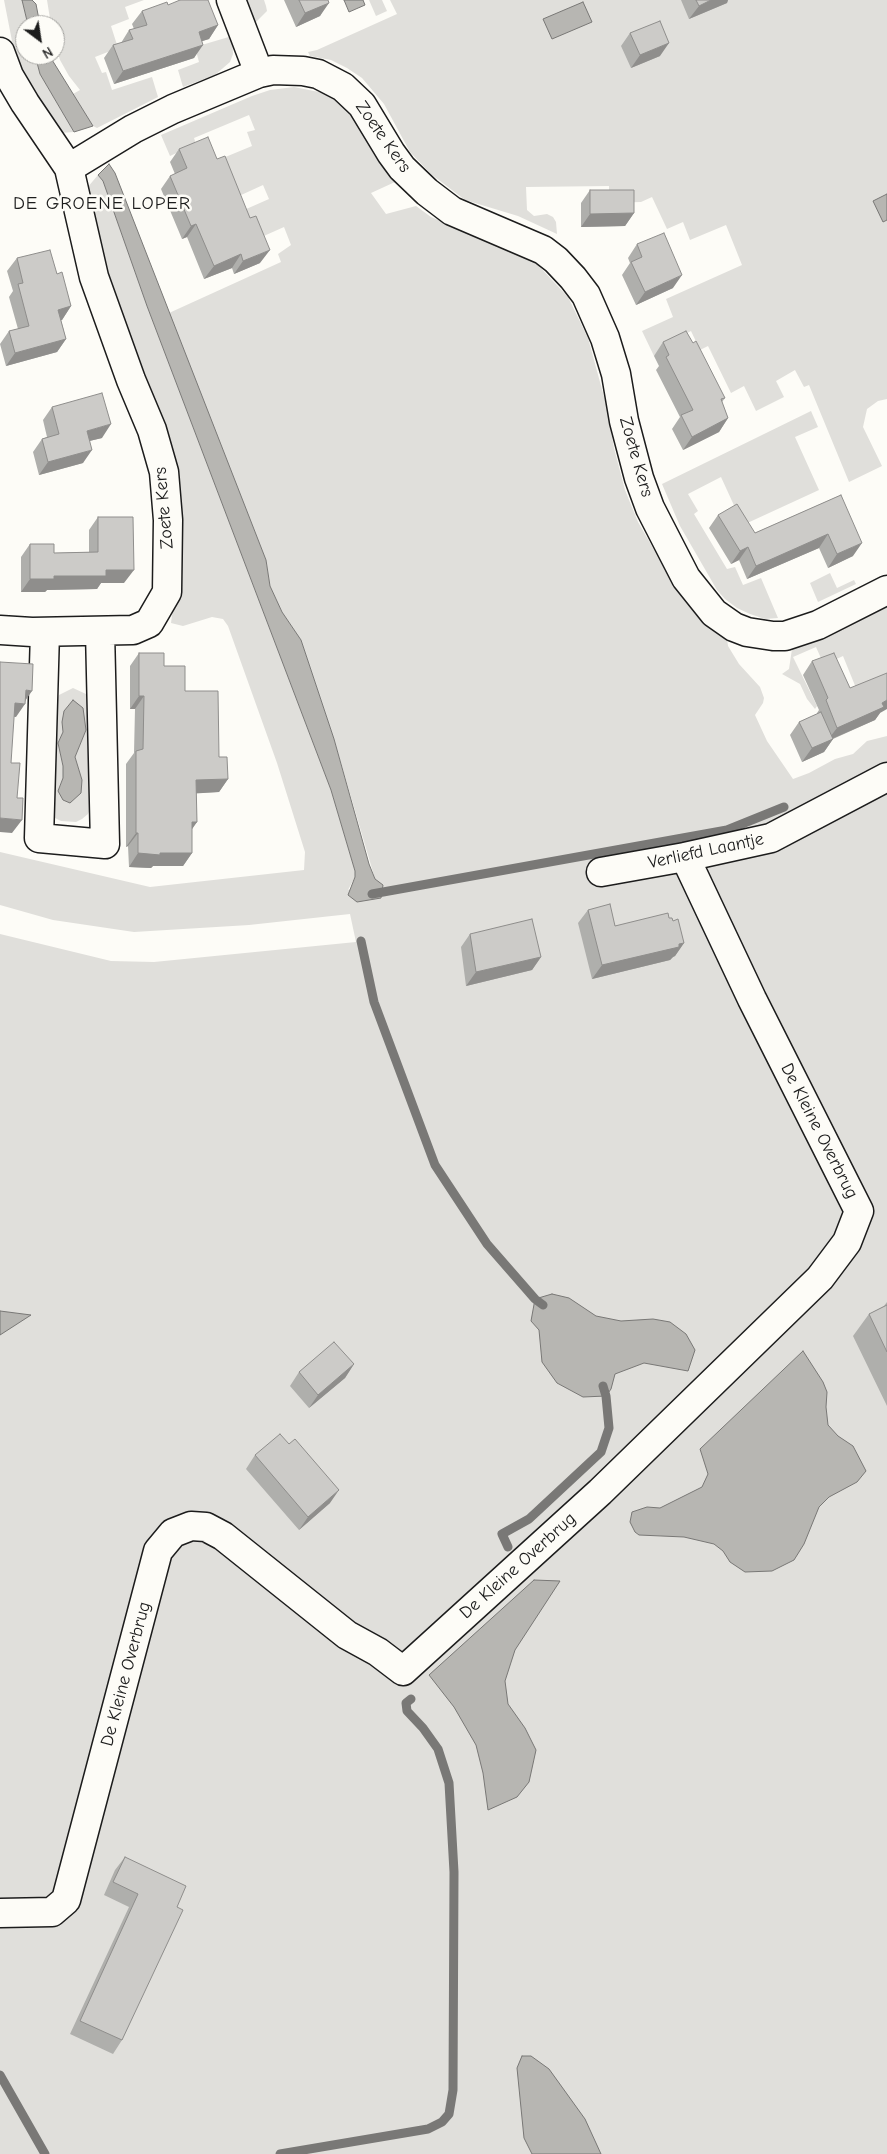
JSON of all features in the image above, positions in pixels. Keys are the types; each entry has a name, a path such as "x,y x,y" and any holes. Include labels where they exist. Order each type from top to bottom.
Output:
{"street":[{"path":"231,0 259,73"},
{"path":"0,52 9,76 25,104 69,168"},
{"name":"Zoete Kers","path":"0,630 45,632 134,630 149,624 159,609 166,592 168,520 164,472 152,430 131,380 94,277 69,168 133,129 173,109 259,73 273,70 303,71 318,74 343,86 362,105 378,135 396,161 427,192 452,211 543,250 556,260 573,278 586,295 605,338 616,374 624,421 638,478 650,508 686,578 714,613 734,627 747,632 785,636 825,623 887,590"},
{"path":"45,632 39,838 105,844 100,631"},
{"name":"Verliefd Laantje","path":"601,872 685,857 771,838 887,777"},
{"name":"De Kleine Overbrug","path":"0,1913 52,1912 66,1900 158,1551 173,1533 191,1526 206,1527 223,1536 347,1635 378,1652 403,1671 622,1471 820,1278 847,1242 859,1211 752,1000 685,857"}],"shaded area":[{"path":"4,0 22,0 26,15 15,15 15,51"},
{"path":"22,0 32,0 36,4 38,15 26,15"},
{"path":"47,0 144,0 125,7 129,19 111,26 118,48 95,57 102,73 106,72 112,90 152,77 158,97 97,128 93,126 73,94 80,90 63,65 65,65 65,15 49,15"},
{"path":"242,0 264,0 266,6 267,11 250,28"},
{"path":"344,0 363,0 365,5 349,12"},
{"path":"369,0 382,0 387,11 376,16"},
{"path":"390,0 887,0 887,399 878,401 867,409 863,427 882,466 849,482 809,385 804,387 795,370 776,381 784,397 756,411 744,386 731,393 708,346 700,350 691,331 662,346 665,350 654,356 642,331 673,317 666,299 742,265 726,225 690,240 683,222 667,229 652,197 641,202 609,203 609,186 526,187 527,210 534,216 547,214 553,217 556,222 557,234 518,216 465,200 431,174 410,152 384,104 362,78 331,60 310,56 308,52 317,50 397,14"},
{"path":"583,2 592,22 552,39 543,19"},
{"path":"232,36 233,54 230,62 215,75 183,87 178,70 199,62 195,47"},
{"path":"20,65 38,65 40,74 74,132 60,133 32,90"},
{"path":"38,65 55,65 93,126 74,132 40,74"},
{"path":"294,87 324,93 336,99 350,110 374,155 395,182 371,193 386,214 416,206 431,217 514,251 538,265 568,297 588,338 606,404 614,448 625,490 638,522 698,616 704,624 727,638 728,646 739,664 760,687 764,698 755,715 767,741 793,779 835,759 853,754 867,741 887,736 887,2154 0,2154 0,934 111,961 154,962 356,942 350,914 249,925 134,932 53,920 0,905 0,852 150,887 304,870 305,852 277,763 228,626 223,619 212,617 183,626 171,623 175,593 178,507 117,315 87,188 98,175 103,181 147,306 331,790 355,871 355,877 348,890 375,879 334,739 301,640 282,612 270,586 266,560 169,313 281,262 278,254 291,245 284,227 257,239 244,210 269,199 263,185 239,196 223,158 252,146 247,132 255,130 249,115 194,138 196,144 170,156 161,135 252,96 270,90"},
{"path":"109,164 115,173 266,560 270,586 282,612 301,640 334,739 369,864 375,879 383,885 381,898 357,902 348,895 355,877 355,871 331,790 147,306 103,181 98,175"},
{"path":"887,194 887,220 883,222 873,201"},
{"path":"811,411 818,427 795,437 819,490 743,525 721,477 688,494 698,511 694,514 727,569 735,567 743,585 761,578 778,618 765,619 737,608 717,590 680,526 662,484"},
{"path":"830,573 837,588 854,580 856,584 818,602 810,583"},
{"path":"887,603 887,678 856,688 843,656 824,665 816,647 793,657 817,706 815,709 807,699 800,684 782,674 789,669 792,649"},
{"path":"73,688 86,694 90,699 92,805 88,814 76,822 61,821 55,818 51,811 56,703 59,695","holes":["86,730 75,757 82,780 58,791 63,778 63,766 58,743 63,732"]},
{"path":"73,700 83,708 86,730 75,757 82,780 81,793 70,803 63,800 58,791 63,778 63,766 58,743 63,732 64,711"},
{"path":"552,1294 569,1298 596,1316 621,1321 653,1319 670,1322 686,1334 695,1350 688,1371 644,1363 615,1374 611,1389 606,1396 583,1397 557,1383 542,1362 539,1330 531,1321 535,1299"},
{"path":"0,1311 31,1315 0,1335"},
{"path":"803,1351 823,1382 827,1392 828,1425 838,1436 853,1446 866,1471 857,1482 829,1497 819,1507 804,1544 794,1560 772,1571 745,1572 730,1562 723,1551 714,1544 684,1537 639,1535 635,1532 630,1522 632,1512 647,1507 660,1508 702,1487 708,1474 700,1449"},
{"path":"534,1580 560,1581 515,1650 505,1681 508,1704 525,1728 536,1750 529,1782 517,1797 488,1810 483,1773 476,1745 454,1707 429,1675"},
{"path":"522,2056 531,2056 549,2069 585,2119 601,2154 532,2154 524,2138 517,2068"}],"building":[{"path":"180,0 208,0 218,25 199,32 203,45 123,71 113,45 133,39 129,30 147,25 142,11 167,2 168,5"},
{"path":"299,0 328,0 329,3 305,13"},
{"path":"696,0 711,0 699,6"},
{"path":"660,21 669,43 640,55 630,33"},
{"path":"208,137 217,159 225,156 250,218 256,216 270,250 243,261 241,254 214,266 196,224 191,226 170,176 187,168 179,149"},
{"path":"590,190 634,190 634,213 590,214"},
{"path":"664,233 682,275 645,292 631,262 642,257 637,244"},
{"path":"50,250 57,274 62,272 71,306 58,310 66,339 15,353 9,331 29,326 18,284 23,283 17,258"},
{"path":"686,331 693,343 696,341 725,398 721,399 728,418 692,437 681,415 693,410 666,357 669,355 663,342"},
{"path":"102,393 111,424 87,431 92,450 48,462 42,439 59,434 52,407"},
{"path":"841,495 862,543 837,554 828,534 756,566 748,547 740,551 718,515 737,504 755,533"},
{"path":"98,517 133,517 134,570 106,570 106,576 54,576 54,579 30,579 30,544 54,544 54,553 98,552"},
{"path":"139,653 164,653 164,666 185,666 185,691 218,691 219,757 227,757 228,779 196,780 197,822 192,822 192,853 160,853 160,855 138,853 138,833 136,833 136,751 143,749 144,696 139,696"},
{"path":"834,653 850,688 887,673 887,700 882,703 884,707 837,728 826,700 828,698 812,661"},
{"path":"0,662 33,664 32,691 26,690 25,704 15,703 11,763 20,763 17,798 23,798 22,820 0,818"},
{"path":"821,712 833,739 812,748 799,722"},
{"path":"610,904 615,926 668,913 669,918 672,918 673,921 678,919 684,943 679,944 679,947 602,965 588,910"},
{"path":"532,919 541,957 476,972 470,934"},
{"path":"887,1305 887,1352 869,1314"},
{"path":"334,1342 354,1364 318,1395 299,1372"},
{"path":"280,1434 289,1444 295,1439 339,1490 308,1517 255,1455"},
{"path":"125,1857 186,1886 177,1907 183,1910 122,2040 80,2021 138,1894 113,1882"}],"waterway":[{"path":"372,894 727,830 784,807"},
{"path":"361,941 374,1002 435,1165 487,1244 535,1299 543,1305"},
{"path":"508,1547 502,1534 529,1519 601,1452 609,1428 606,1396 603,1386"},
{"path":"280,2154 428,2129 442,2122 449,2114 453,2090 454,1872 449,1783 438,1749 423,1728 407,1711 406,1703 411,1699"},
{"path":"0,2075 45,2154"}],"district":[{"name":"DE GROENE LOPER","path":"102,204"}]}
